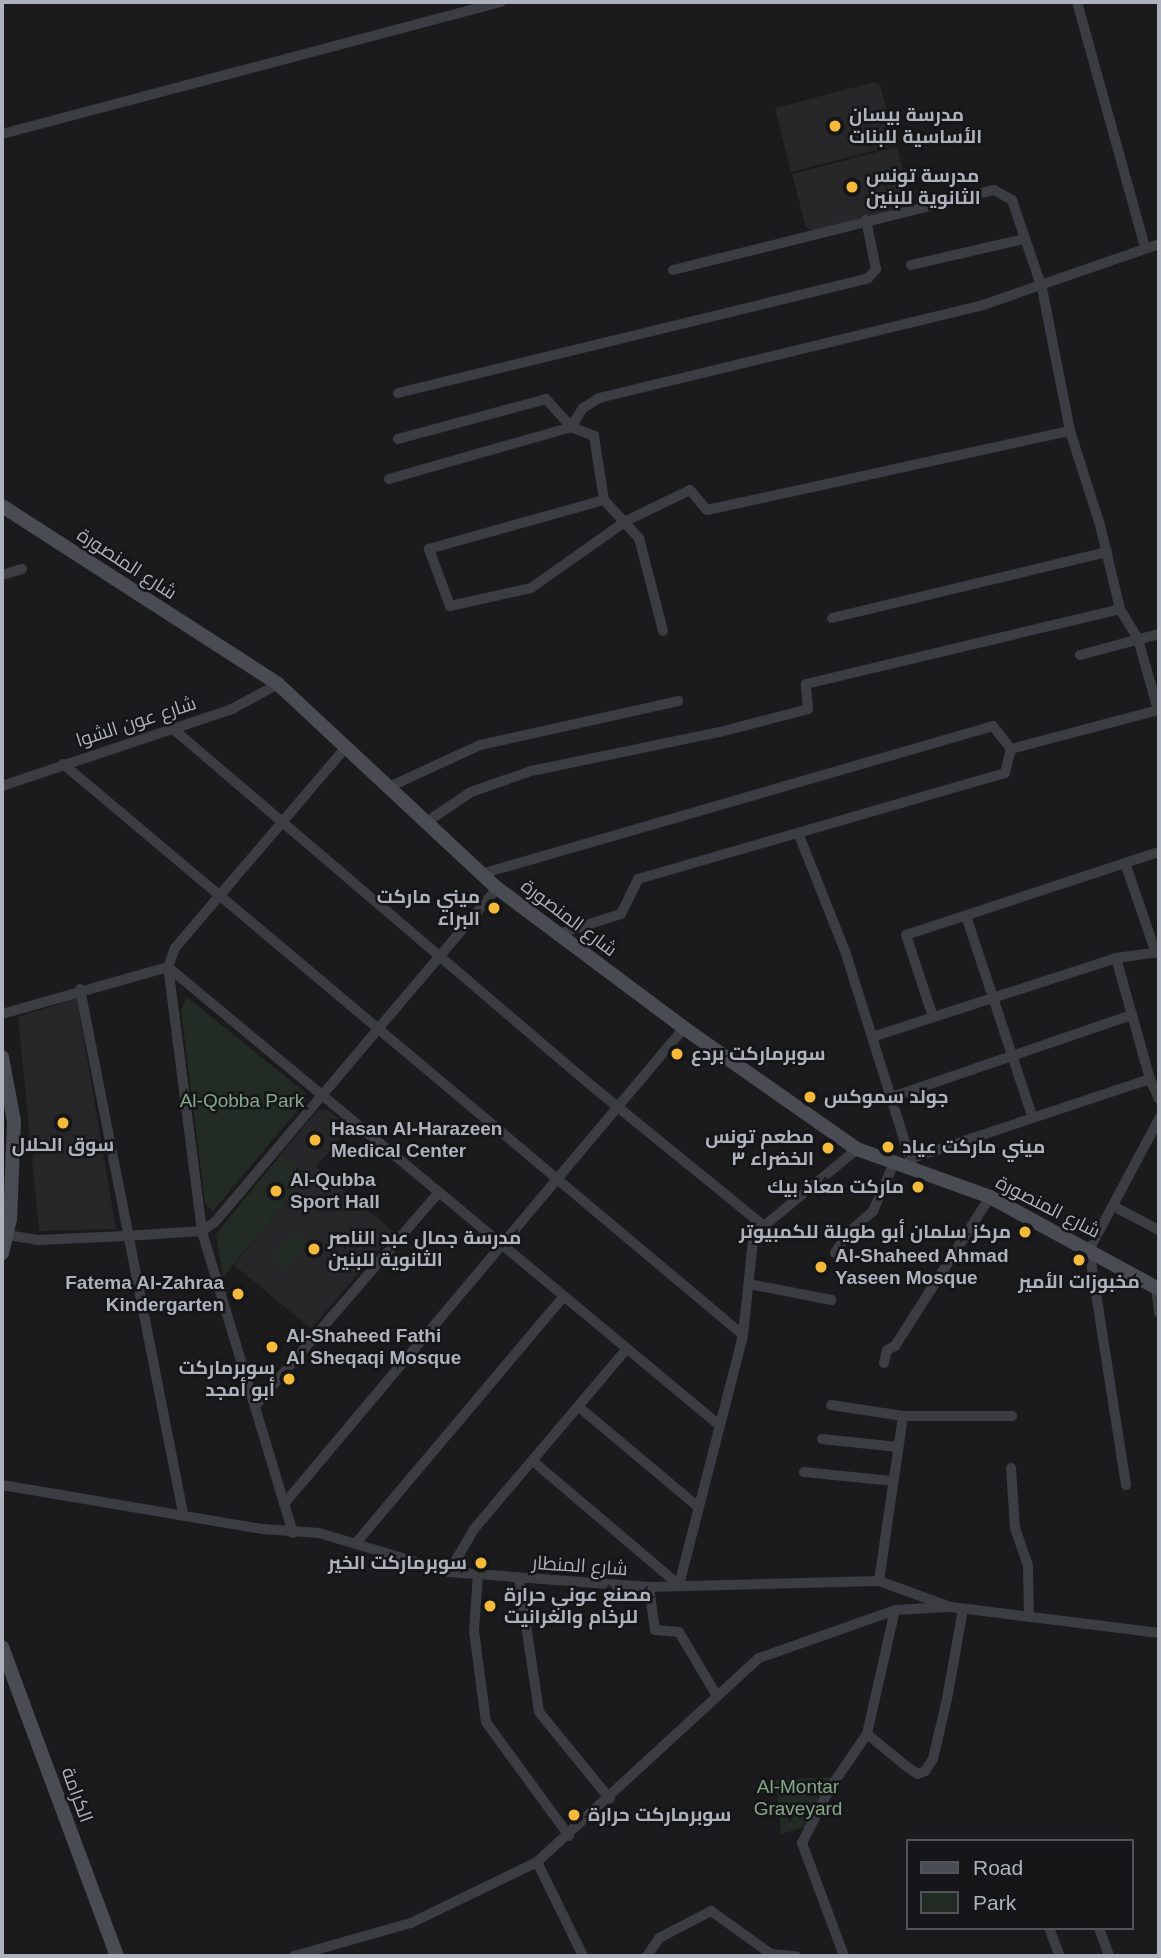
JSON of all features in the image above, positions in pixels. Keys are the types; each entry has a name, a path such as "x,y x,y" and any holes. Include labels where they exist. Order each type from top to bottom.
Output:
{"main road":[{"name":"شارع المنصورة","path":"2,506 278,684 345,748 391,786 425,823 497,888 684,1028 857,1149 894,1163 912,1164 990,1197 1158,1288"},
{"path":"2,1058 14,1121 7,1235 2,1253"},
{"name":"الكرامة","path":"2,1647 117,1956"}],"street":[{"path":"2,134 500,2"},
{"path":"1077,2 1145,248"},
{"path":"673,270 994,190 1012,200 1042,288 1070,431 1107,552 1120,609 1138,639 1159,710 1011,749"},
{"path":"398,393 868,278 876,269 866,220"},
{"path":"911,265 1024,239"},
{"path":"389,478 572,426 583,408 599,398 1042,288 1159,244"},
{"path":"398,439 546,400 572,426 594,436 604,500 639,538 663,631"},
{"path":"604,500 429,549 450,606 531,588 626,521 690,490 707,510 1070,431"},
{"path":"832,618 1107,552"},
{"path":"2,575 22,569"},
{"path":"425,823 471,792 531,771 720,732 808,709 806,684 1120,609"},
{"path":"1080,655 1159,634"},
{"name":"شارع عون الشوا","path":"2,786 232,709 278,684"},
{"path":"391,786 480,745 678,701"},
{"path":"481,874 993,726 1011,749"},
{"path":"172,728 618,1107 764,1226"},
{"path":"293,1533 202,1231 168,967 175,948 345,748"},
{"path":"558,934 621,914 625,897 638,879 799,835 1005,773 1011,749"},
{"path":"63,765 555,1181 743,1335"},
{"path":"799,835 872,1037 912,1164 1032,1115 1150,1079"},
{"path":"933,1017 906,934 1159,852"},
{"path":"872,1037 1116,958 1158,952 1125,863"},
{"path":"7,1235 38,1240 126,1236 202,1231 215,1222 497,888"},
{"path":"966,916 1032,1115"},
{"path":"1116,958 1150,1079 1159,1099"},
{"path":"2,1014 80,989 168,967"},
{"path":"168,967 324,1093 438,1193 719,1425"},
{"path":"80,989 126,1236 183,1513"},
{"path":"892,1097 1132,1016"},
{"path":"284,1504 684,1028"},
{"path":"1126,1485 1089,1250 1159,1119"},
{"path":"534,1462 679,1585 697,1506 743,1335 754,1240 764,1226 857,1149"},
{"path":"835,1253 848,1233 873,1211 894,1163"},
{"path":"255,1406 438,1193"},
{"path":"884,1363 887,1350 895,1346 990,1197"},
{"path":"1113,1206 1159,1230"},
{"path":"749,1284 831,1300"},
{"path":"1158,1288 1159,1313"},
{"path":"356,1543 563,1297"},
{"path":"449,1572 474,1529 534,1462 626,1350"},
{"path":"831,1405 903,1416 1012,1416"},
{"path":"579,1407 697,1506"},
{"path":"878,1581 903,1416"},
{"path":"822,1439 898,1447"},
{"path":"1011,1468 1015,1528 1028,1565 1029,1617"},
{"path":"804,1472 892,1481"},
{"name":"شارع المنطار","path":"2,1485 293,1533 319,1533 449,1572 649,1587 878,1581 951,1607 1159,1633"},
{"path":"478,1575 474,1630 486,1722 569,1836"},
{"path":"519,1579 539,1712 610,1798"},
{"path":"649,1587 654,1630 679,1632 717,1696"},
{"path":"294,1956 411,1923 537,1862 569,1836 759,1658 895,1610 951,1607"},
{"path":"867,1734 906,1766 918,1773 925,1771 933,1759 963,1609"},
{"path":"844,1956 802,1843 830,1788 867,1734 895,1610"},
{"path":"537,1862 583,1956"},
{"path":"647,1956 659,1938 711,1911 771,1954 796,1956"},
{"path":"1050,1930 1060,1956"},
{"path":"1100,1930 1109,1956"}],"shaded area":[{"name":"مدرسة بيسان الأساسية للبنات","path":"875,82 880,85 896,145 791,172 775,108"},
{"name":"مدرسة تونس الثانوية للبنين","path":"897,147 912,206 811,231 806,227 792,174"},
{"name":"سوق الحلال","path":"77,998 116,1229 39,1231 18,1017"},
{"name":"مدرسة جمال عبد الناصر الثانوية للبنين","path":"318,1110 328,1110 350,1127 316,1167 394,1232 311,1329 234,1265 308,1176 281,1154"}],"green space":[{"name":"Al-Qobba Park","path":"187,997 307,1094 306,1100 213,1211 205,1203 181,1010"},
{"path":"281,1154 308,1176 223,1277 216,1234"},
{"path":"296,1229 310,1242 284,1270 270,1257"},
{"name":"Al-Montar Graveyard","path":"832,1777 805,1827 781,1834 776,1780"}],"place":[{"name":"مدرسة بيسان الأساسية للبنات","path":"835,126"},
{"name":"مدرسة تونس الثانوية للبنين","path":"852,187"},
{"name":"ميني ماركت البراء","path":"494,908"},
{"name":"سوبرماركت بردع","path":"677,1054"},
{"name":"جولد سموكس","path":"810,1097"},
{"name":"سوق الحلال","path":"63,1123"},
{"name":"Hasan Al-Harazeen Medical Center","path":"315,1140"},
{"name":"ميني ماركت عياد","path":"888,1147"},
{"name":"مطعم تونس الخضراء ٣","path":"828,1148"},
{"name":"ماركت معاذ بيك","path":"918,1187"},
{"name":"Al-Qubba Sport Hall","path":"276,1191"},
{"name":"مركز سلمان أبو طويلة للكمبيوتر","path":"1025,1232"},
{"name":"مدرسة جمال عبد الناصر الثانوية للبنين","path":"314,1249"},
{"name":"مخبوزات الأمير","path":"1079,1260"},
{"name":"Al-Shaheed Ahmad Yaseen Mosque","path":"821,1267"},
{"name":"Fatema Al-Zahraa Kindergarten","path":"238,1294"},
{"name":"Al-Shaheed Fathi Al Sheqaqi Mosque","path":"272,1347"},
{"name":"سوبرماركت أبو أمجد","path":"289,1379"},
{"name":"سوبرماركت الخير","path":"481,1563"},
{"name":"مصنع عوني حرارة للرخام والغرانيت","path":"490,1606"},
{"name":"سوبرماركت حرارة","path":"574,1815"}]}
